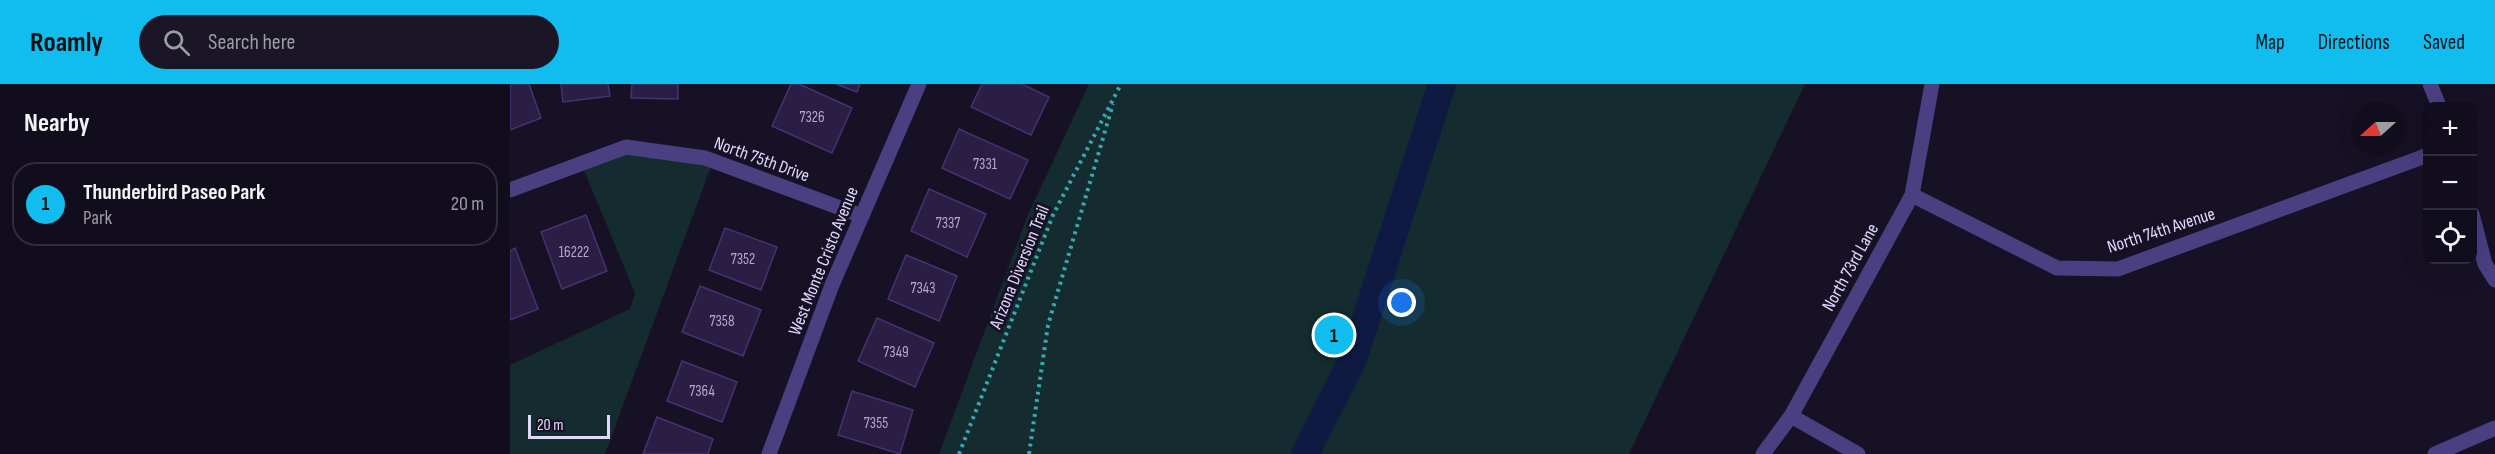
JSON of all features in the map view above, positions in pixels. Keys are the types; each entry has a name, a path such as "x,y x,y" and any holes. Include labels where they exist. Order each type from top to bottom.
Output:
{"street":[{"name":"West Monte Cristo Avenue","path":"769,454 832,285 919,84"},
{"name":"North 73rd Lane","path":"1763,454 1791,416 1912,195 1932,84"},
{"path":"2430,84 2437,102"},
{"name":"North 75th Drive","path":"510,190 626,147 705,158 862,216"},
{"name":"North 74th Avenue","path":"1912,195 2057,268 2118,269 2424,156"},
{"path":"2477,233 2485,264 2495,280"},
{"path":"1791,416 1858,454"},
{"path":"2434,454 2495,428"}],"path":[{"name":"Arizona Diversion Trail","path":"959,454 1053,215 1121,84"},
{"name":"Arizona Diversion Trail","path":"1029,454 1048,325 1116,95"}],"green space":[{"path":"1089,84 1805,84 1629,454 939,454 1027,217"},
{"path":"626,147 713,161 605,454 510,454 510,365 630,309 635,293 581,163"}],"building":[{"path":"510,84 529,84 541,118 510,130"},
{"path":"561,84 608,84 610,96 563,102"},
{"path":"632,84 678,84 678,99 631,98"},
{"path":"791,84 799,84 852,108 832,153 772,126"},
{"path":"836,84 860,84 857,92"},
{"path":"982,84 1022,84 1049,97 1031,135 971,107"},
{"path":"959,129 1028,160 1010,199 942,168"},
{"path":"929,189 986,214 967,257 911,231"},
{"path":"586,215 607,271 562,289 541,232"},
{"path":"725,228 777,247 761,290 709,270"},
{"path":"515,248 538,309 510,320 510,251"},
{"path":"906,255 957,276 939,321 888,299"},
{"path":"700,286 761,310 743,356 682,332"},
{"path":"877,318 934,343 915,387 858,361"},
{"path":"682,361 737,382 722,422 667,401"},
{"path":"852,391 913,410 900,454 838,435"},
{"path":"657,417 713,439 708,454 643,454"}],"waterway":[{"path":"1305,454 1353,359 1442,84"}],"place":[{"name":"Thunderbird Paseo Park","path":"1334,335"}]}
